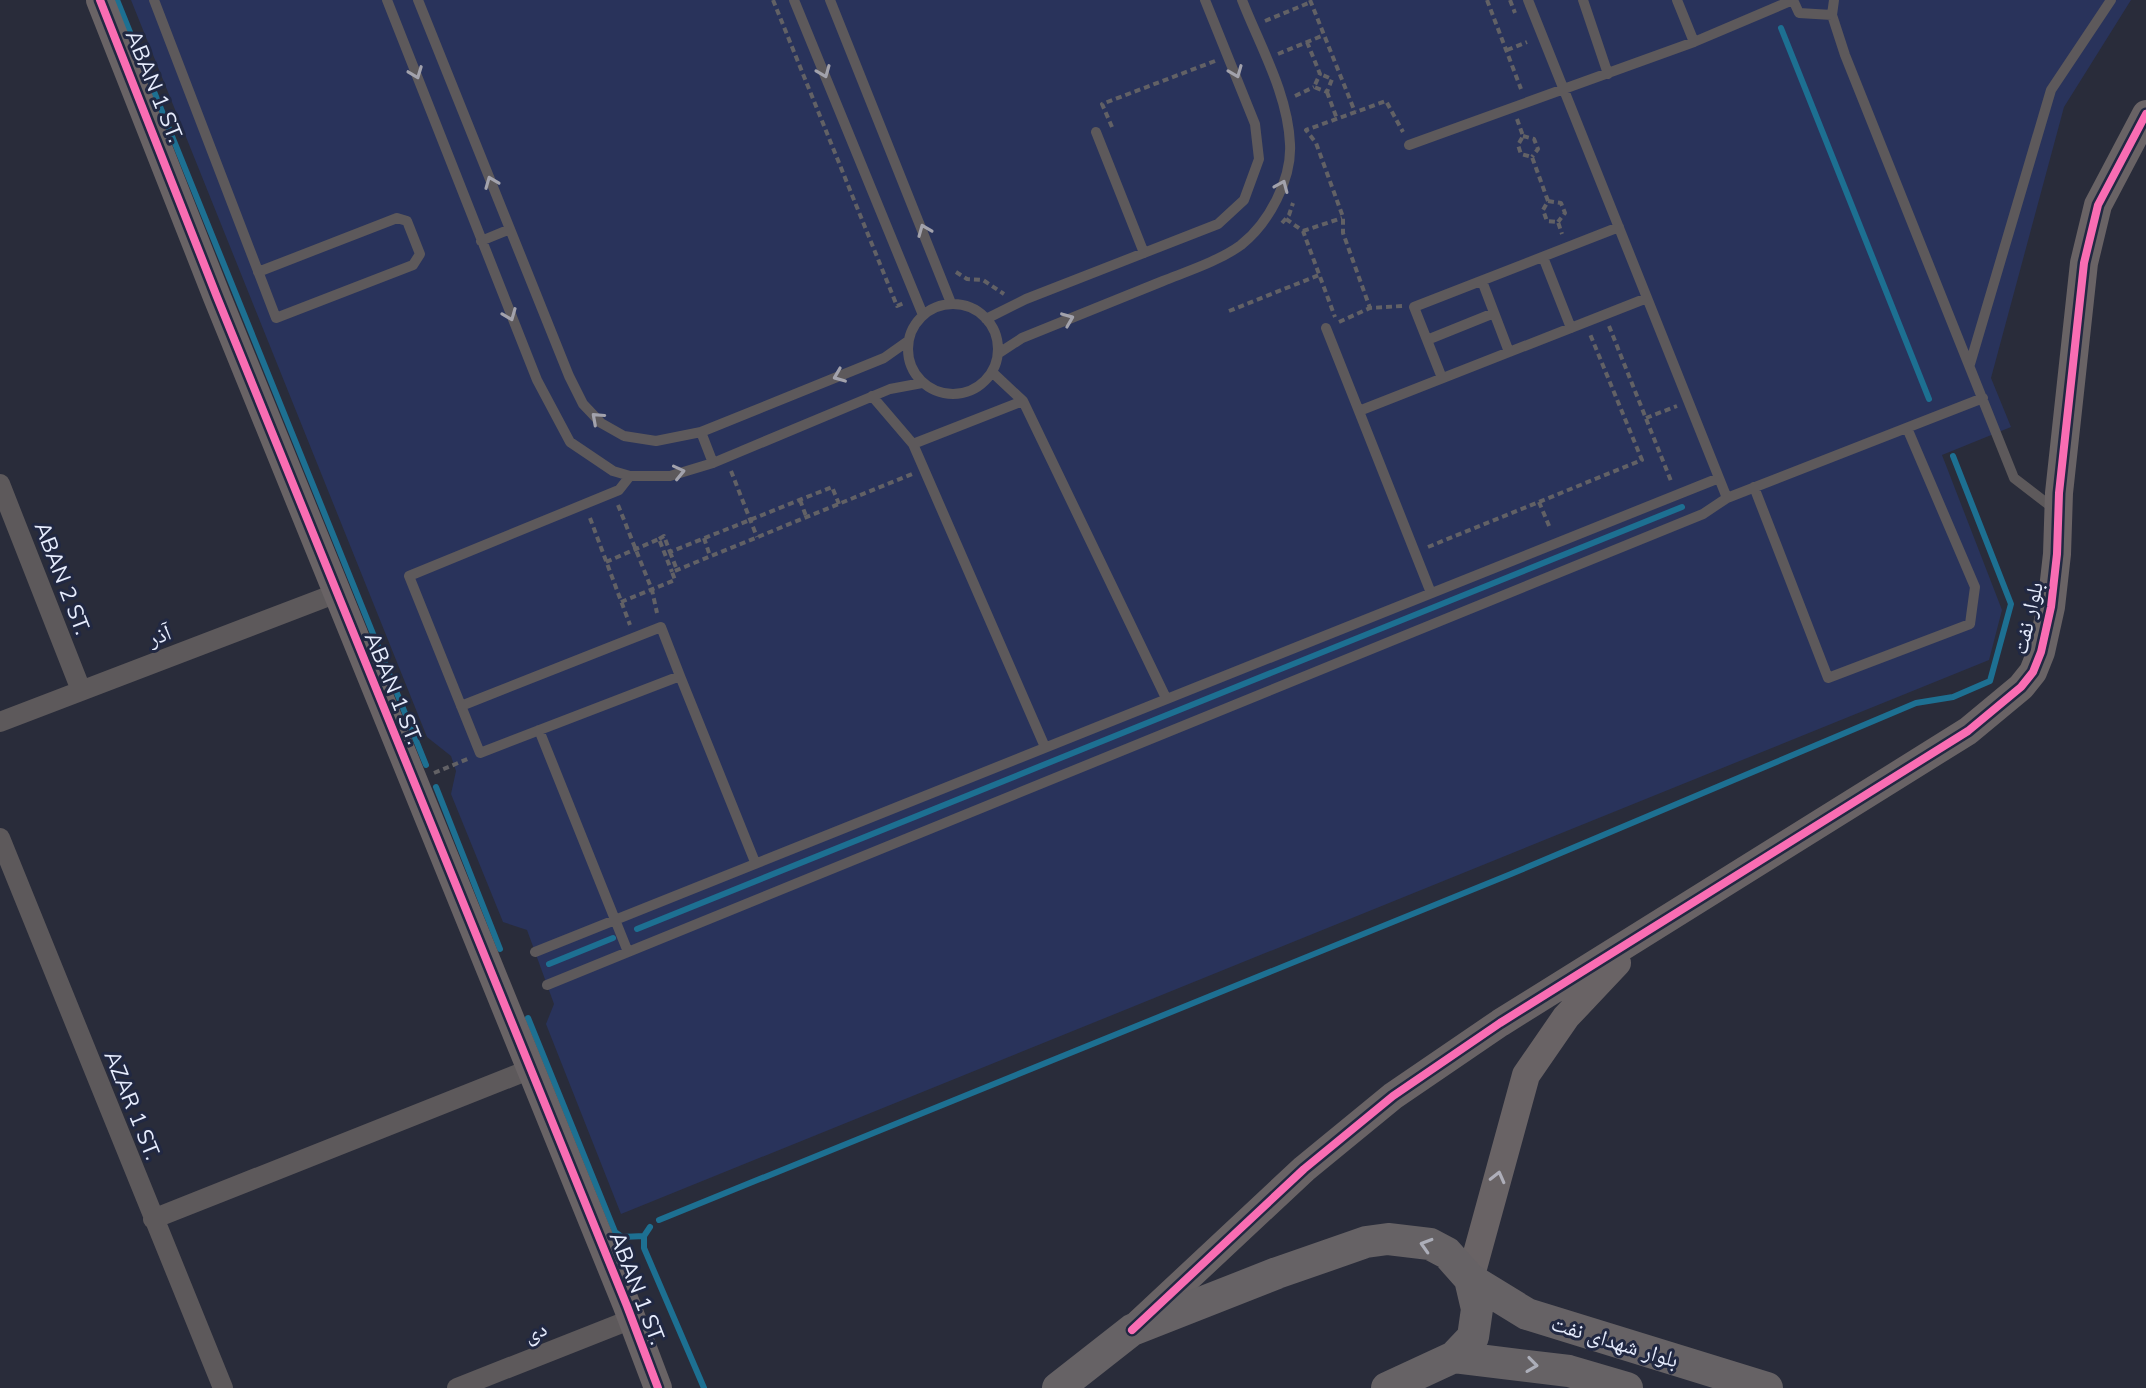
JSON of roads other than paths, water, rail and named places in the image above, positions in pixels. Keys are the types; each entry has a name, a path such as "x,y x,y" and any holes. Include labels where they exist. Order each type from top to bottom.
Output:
{"main road":[{"name":"بلوار شهدای نفت","path":"1058,1385 1132,1330 1319,1258 1366,1242 1388,1239 1430,1244 1447,1253 1470,1279 1510,1305 1540,1319 1767,1388"},
{"path":"1387,1388 1445,1369 1473,1337 1477,1309 1470,1279"},
{"name":"بلوار شهدای نفت","path":"1445,1369 1569,1371 1627,1388"}],"street":[{"name":"ABAN 1 ST.","path":"100,0 658,1388"},
{"name":"بلوار نفت","path":"1642,936 1968,731 2021,687 2033,672 2051,607 2084,263 2098,205 2146,114"},
{"name":"ABAN 2 ST.","path":"0,484 81,690"},
{"name":"آذر","path":"0,722 337,593"},
{"name":"AZAR 1 ST.","path":"0,838 223,1388"},
{"path":"1470,1279 1526,1075 1566,1017 1642,936"},
{"path":"1132,1330 1304,1169 1393,1096 1500,1023 1642,936"},
{"path":"153,1219 531,1069"},
{"name":"دی","path":"457,1388 632,1319"}],"lane":[{"path":"154,0 258,272 276,318 413,265 420,254 407,221 397,218 258,272"},
{"path":"387,0 537,380 570,442 613,471 630,476 670,476 726,458 890,389 922,383"},
{"path":"418,0 569,376 583,404 612,430 624,436 656,441 701,432 884,358 908,341"},
{"path":"794,0 923,315"},
{"path":"830,0 951,303"},
{"path":"986,319 1026,299 1218,224 1244,200 1259,159 1255,124 1205,0"},
{"path":"999,353 1022,338 1202,265 1241,245 1264,219 1289,170 1288,124 1281,96 1242,0"},
{"path":"1528,0 1727,498"},
{"path":"1583,0 1608,74"},
{"path":"1677,0 1694,42"},
{"path":"1409,145 1694,42 1793,0 1799,13 1832,15"},
{"path":"1834,0 1832,15 1845,55 2014,478 2059,512"},
{"path":"1970,364 2051,90 2111,0"},
{"path":"1096,132 1144,253"},
{"path":"1442,378 1414,307 1619,227"},
{"path":"481,241 510,229"},
{"path":"1543,257 1571,328"},
{"path":"1482,281 1509,352"},
{"path":"1359,411 1647,298"},
{"path":"951,303 967,305 986,319 997,338 999,353 992,372 976,388 963,394 934,391 922,383 908,357 908,341 913,327 936,306 951,303"},
{"path":"1427,340 1494,313"},
{"path":"1326,328 1431,593"},
{"path":"992,372 1023,401 1166,698"},
{"path":"872,396 913,444 1045,747"},
{"path":"547,985 1703,514 1727,498 1983,398"},
{"path":"913,444 1023,401"},
{"path":"1754,487 1828,678 1970,624 1975,587 1907,428"},
{"path":"701,432 713,463"},
{"path":"630,476 619,490 409,576 480,753 680,676"},
{"path":"535,952 1719,478"},
{"path":"461,706 661,627 755,862"},
{"path":"539,730 628,952"}],"waterway":[{"path":"117,0 426,765"},
{"path":"1781,28 1929,399"},
{"path":"659,1220 1511,874 1916,703 1953,697 1990,681 2011,604 1953,456"},
{"path":"637,929 1682,507"},
{"path":"436,787 500,949"},
{"path":"549,964 613,938"},
{"path":"528,1018 615,1232 622,1237 644,1236"},
{"path":"650,1227 644,1236 644,1248 704,1388"}]}
